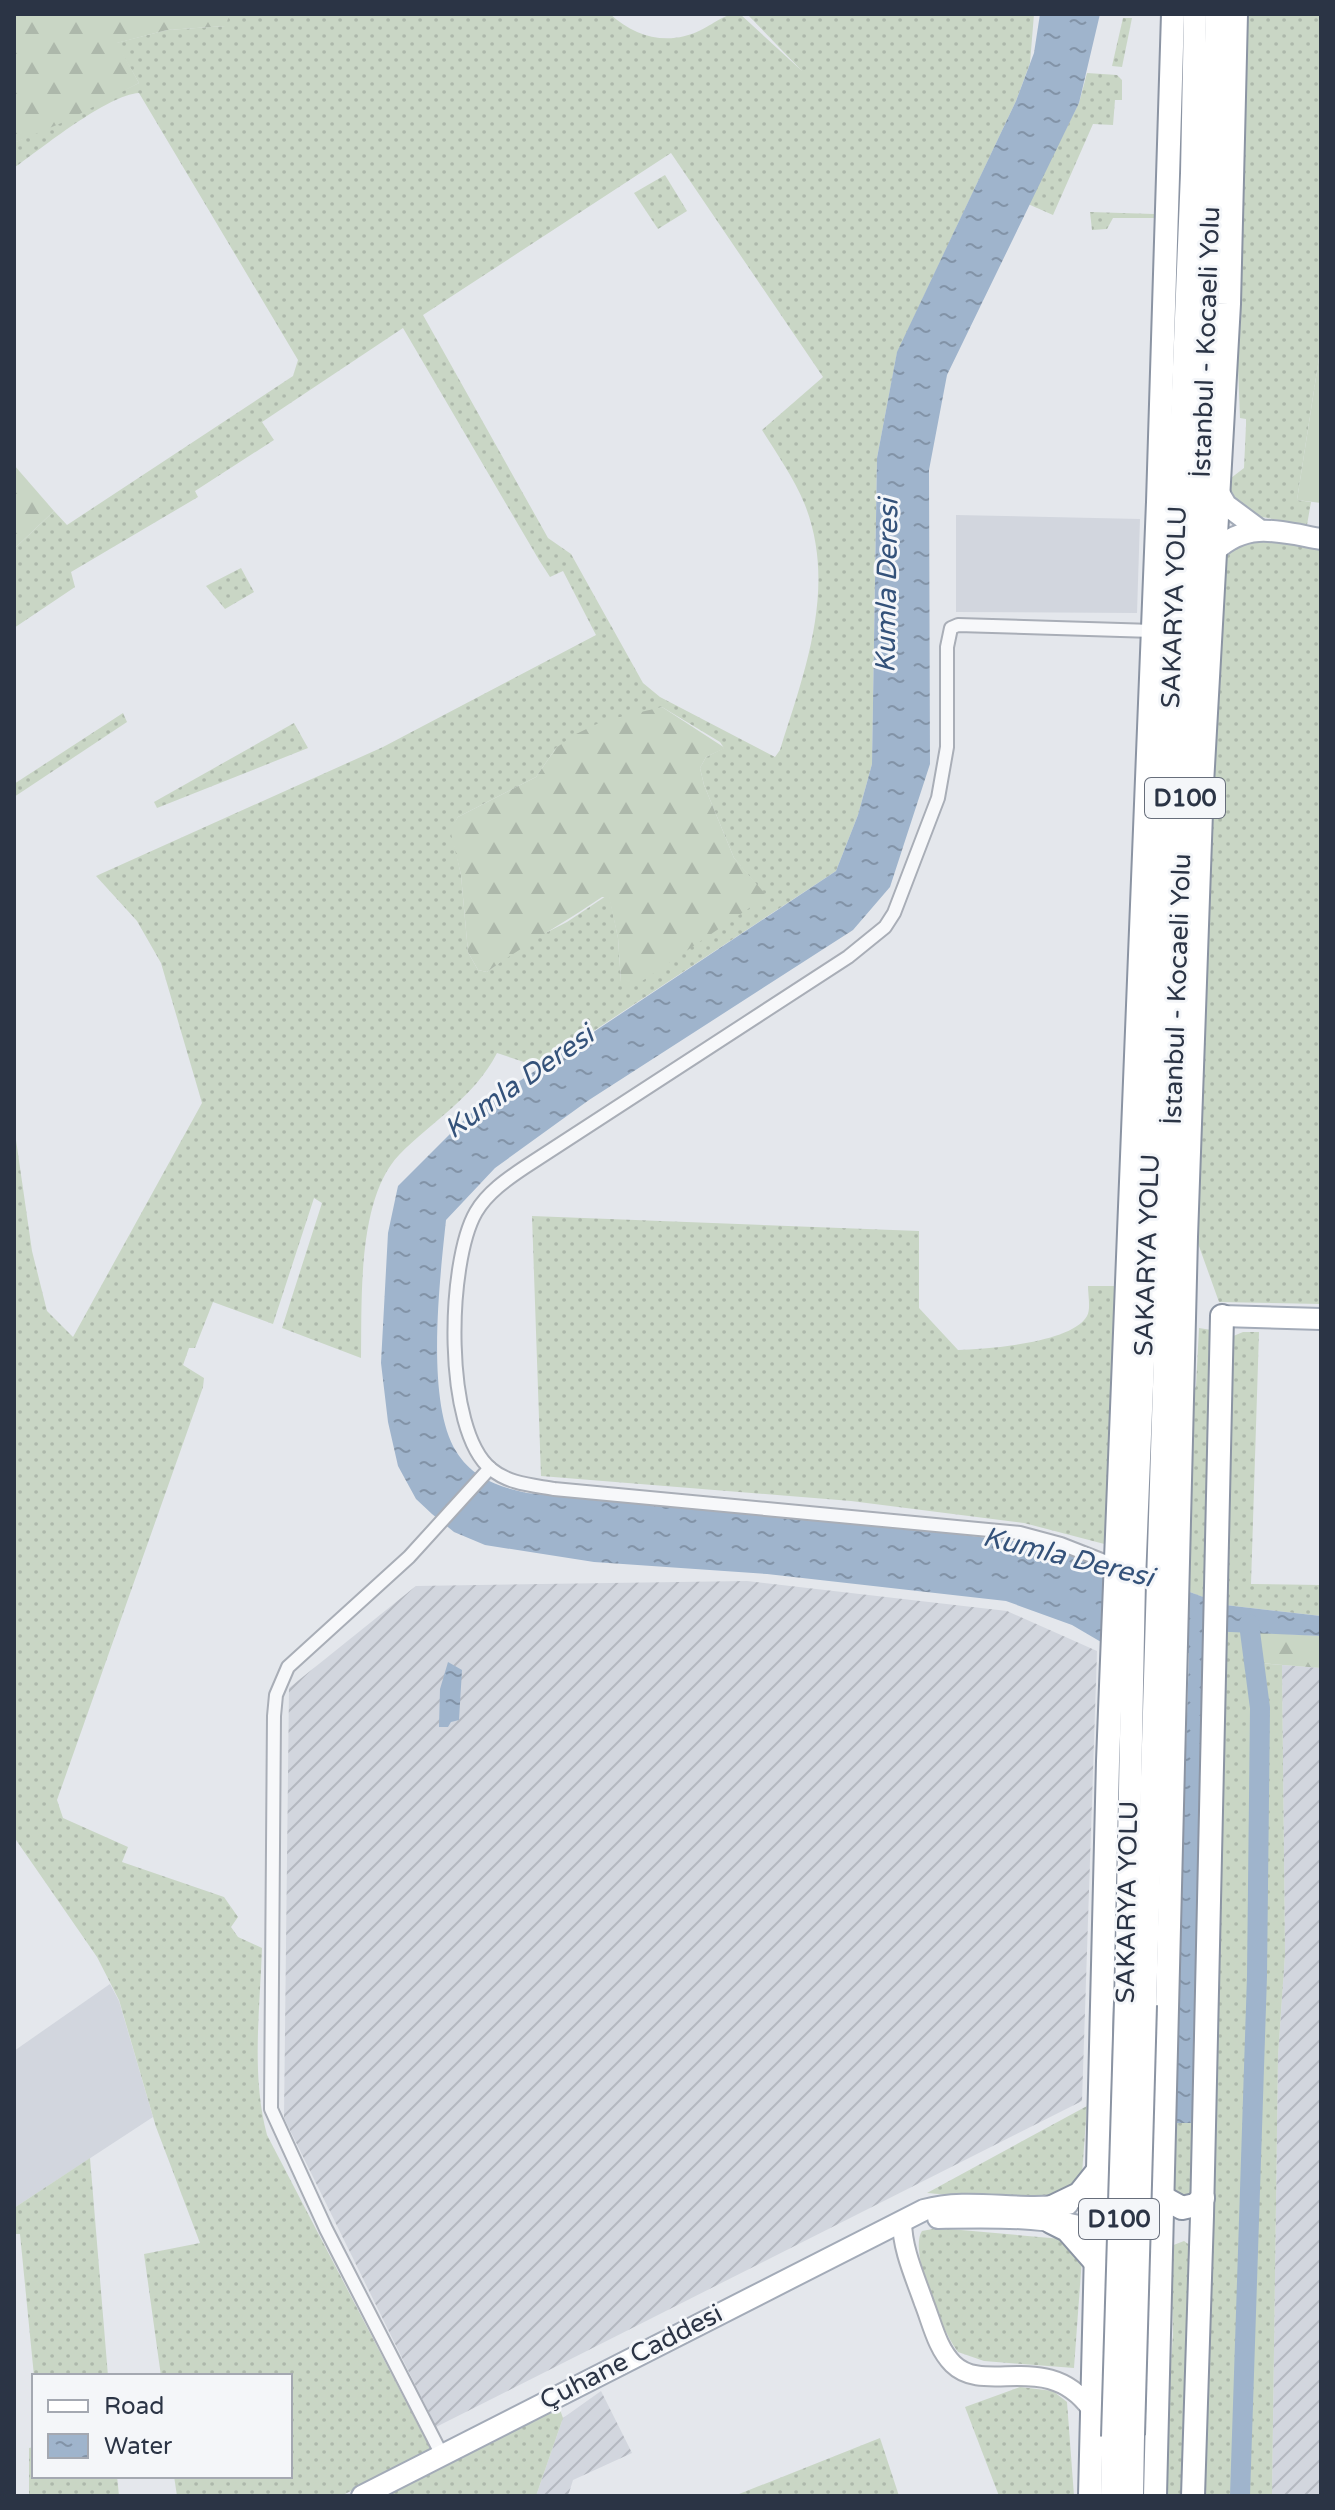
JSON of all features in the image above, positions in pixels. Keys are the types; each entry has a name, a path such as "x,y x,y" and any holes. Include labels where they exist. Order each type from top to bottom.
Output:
{"highway":[{"path":"1122,1575 1173,14"},
{"path":"1188,14 1194,71"},
{"name":"SAKARYA YOLU","path":"1112,2496 1123,2436 1136,2004 1122,1575 1195,14"},
{"name":"İstanbul - Kocaeli Yolu","path":"1168,1582 1176,997 1204,396 1217,14"},
{"path":"1168,1582 1183,1397 1202,784 1218,491 1236,14"},
{"path":"1204,396 1232,168"},
{"path":"1185,1280 1193,1300 1201,1309 1222,1316"},
{"path":"1183,1397 1190,1371 1192,1325 1196,1321 1222,1316"},
{"path":"1193,2496 1202,2241 1222,1316"},
{"name":"D100","path":"1136,2004 1155,1686 1166,1651 1168,1582"},
{"path":"1155,2496 1171,1840 1166,1651"},
{"path":"1090,2496 1107,1846 1125,1654"},
{"path":"1155,1686 1171,1840"},
{"path":"1100,2141 1116,2159 1130,2163 1146,2162 1163,2150"},
{"path":"1096,2263 1051,2215 1079,2194 1099,2169"},
{"path":"1162,2197 1182,2208 1195,2205 1203,2198"},
{"path":"1161,2235 1189,2230 1202,2241"},
{"path":"1095,2290 1114,2275 1128,2272 1140,2273 1159,2289"},
{"name":"D100","path":"1123,2436 1132,2496"}],"main road":[{"path":"1218,491 1226,505 1257,528 1321,539"},
{"path":"1215,551 1226,540 1257,528"},
{"path":"1222,1316 1321,1319"},
{"path":"1051,2215 1132,2183 1146,2186 1162,2197"},
{"path":"1051,2215 1132,2247 1161,2235"},
{"name":"Çuhane Caddesi","path":"362,2496 902,2221 1051,2215"}],"street":[{"path":"1122,1575 1061,1544 1020,1533 554,1489 520,1483 487,1470 467,1435 455,1362 461,1260 476,1211 489,1195 525,1167 851,956 885,927 921,848 945,771 947,647 951,628 958,625 1153,631"},
{"path":"442,2455 279,2133 270,2093 276,1695 288,1667 434,1531 487,1470"},
{"path":"902,2221 904,2245 918,2286 941,2346 951,2362 968,2373 1058,2380 1073,2388 1091,2409"}],"shaded area":[{"path":"956,515 1140,519 1137,613 956,612"},
{"path":"747,1581 1007,1611 1097,1651 1082,2101 436,2427 284,2118 289,1688 416,1586"},
{"path":"1282,1665 1321,1668 1321,2496 1272,2496 1278,2056 1285,1954"},
{"path":"110,1984 119,2001 153,2117 14,2208 14,2051"},
{"path":"601,2391 632,2453 573,2480 568,2496 536,2496 563,2418"}],"green space":[{"path":"14,14 229,14 226,26 167,30 117,43 139,83 66,121 14,143"},
{"path":"229,14 610,14 642,34 677,38 701,30 724,17 740,14 802,71 747,14 1034,14 1030,63 1016,101 897,353 877,458 872,764 858,815 836,871 539,1067 497,1053 465,1096 412,1142 385,1174 375,1197 365,1251 361,1358 282,1328 322,1203 314,1198 273,1324 213,1302 195,1348 189,1348 183,1365 204,1378 203,1387 57,1800 63,1818 128,1847 122,1862 224,1897 238,1917 231,1927 238,1937 262,1948 258,2066 267,2135 431,2450 341,2496 177,2496 174,2478 292,2478 292,2374 161,2374 144,2254 200,2243 156,2127 119,2000 97,1957 14,1837 14,1126 32,1251 47,1311 73,1337 202,1103 161,963 137,921 96,876 383,747 596,635 563,571 550,577 539,560 403,328 262,422 274,440 195,491 198,497 71,572 75,587 14,628 14,549 54,511 67,525 293,376 298,360 139,93 93,112 14,168 14,143 139,83 116,43 167,30 225,26","holes":["671,153 823,377 762,430 805,505 814,536 818,567 814,629 799,690 775,757 660,697 643,683 571,554 548,538 423,315","662,707 720,742 724,748 706,757 700,768 704,785 734,858 766,896 621,982 618,938 609,894 567,922 524,944 487,972 478,970 468,952 461,875 451,829 458,817 536,777 556,748"]},
{"path":"1247,14 1321,14 1321,345 1297,500 1311,502 1307,525 1250,515 1230,495 1231,478 1244,468 1246,425 1246,419 1240,418 1237,341"},
{"path":"1123,18 1132,18 1122,67 1112,66"},
{"path":"1087,73 1117,75 1122,80 1122,100 1115,100 1113,125 1093,124 1053,215 1028,204 1079,103"},
{"path":"665,175 687,211 658,229 634,193"},
{"path":"1090,212 1154,214 1154,218 1113,218 1107,229 1092,230"},
{"path":"1321,345 1321,503 1297,500"},
{"path":"14,465 54,511 14,549"},
{"path":"1257,539 1321,549 1321,1304 1219,1302 1195,1235 1211,786 1219,701 1226,555 1227,548"},
{"path":"241,568 254,592 225,609 206,586"},
{"path":"662,707 725,748 706,757 700,768 704,785 734,858 767,896 629,990 621,982 618,938 609,897 602,897 487,972 478,970 468,952 461,875 450,829 458,817 536,777 556,748 574,735 603,721"},
{"path":"123,713 127,722 14,797 14,784"},
{"path":"294,723 308,748 157,808 154,802"},
{"path":"532,1216 919,1231 919,1308 958,1350 1028,1343 1065,1333 1087,1316 1088,1286 1120,1286 1112,1546 1024,1523 851,1501 541,1476"},
{"path":"1199,1328 1211,1330 1213,1341 1211,1600 1187,1591 1190,1400 1196,1386"},
{"path":"1243,1332 1259,1332 1251,1584 1321,1585 1321,1616 1225,1605 1231,1337"},
{"path":"1226,1632 1255,1632 1254,1647 1259,1663 1282,1665 1285,1954 1278,2056 1272,2496 1202,2496"},
{"path":"1255,1632 1321,1636 1321,1668 1259,1663 1254,1647"},
{"path":"1087,2106 1082,2174 1064,2193 1049,2198 1016,2200 927,2193"},
{"path":"1174,2123 1196,2123 1193,2194 1182,2199 1173,2191"},
{"path":"90,2158 108,2374 34,2374 20,2234 14,2234 14,2208"},
{"path":"938,2228 1062,2239 1082,2258 1074,2368 984,2361 958,2352 936,2311 920,2256 922,2231"},
{"path":"1184,2241 1191,2246 1188,2496 1166,2496 1167,2413 1173,2335 1171,2246"},
{"path":"1020,2387 1053,2391 1067,2402 1074,2496 999,2496 965,2407"},
{"path":"559,2407 563,2418 536,2496 384,2496"},
{"path":"880,2438 899,2496 734,2496"},
{"path":"32,2447 32,2478 117,2478 119,2496 29,2496 29,2448"}],"water":[{"name":"Kumla Deresi","path":"1040,14 1100,14 1079,103 947,375 929,470 930,764 890,887 853,930 589,1100 495,1168 446,1220 438,1305 438,1371 446,1429 456,1451 478,1475 517,1491 796,1515 1038,1544 1090,1562 1116,1578 1187,1591 1225,1605 1321,1616 1321,1636 1206,1631 1196,2123 1174,2123 1189,1653 1113,1649 1072,1625 1006,1601 767,1574 594,1562 485,1545 454,1532 416,1499 398,1466 388,1422 381,1363 388,1233 398,1186 470,1114 836,871 858,815 872,764 877,458 897,352 1016,101 1034,53"},
{"path":"448,1662 462,1670 459,1720 451,1722 448,1727 439,1727 440,1689"}],"waterway":[{"path":"1240,2496 1257,1976 1260,1708 1249,1624"}]}
